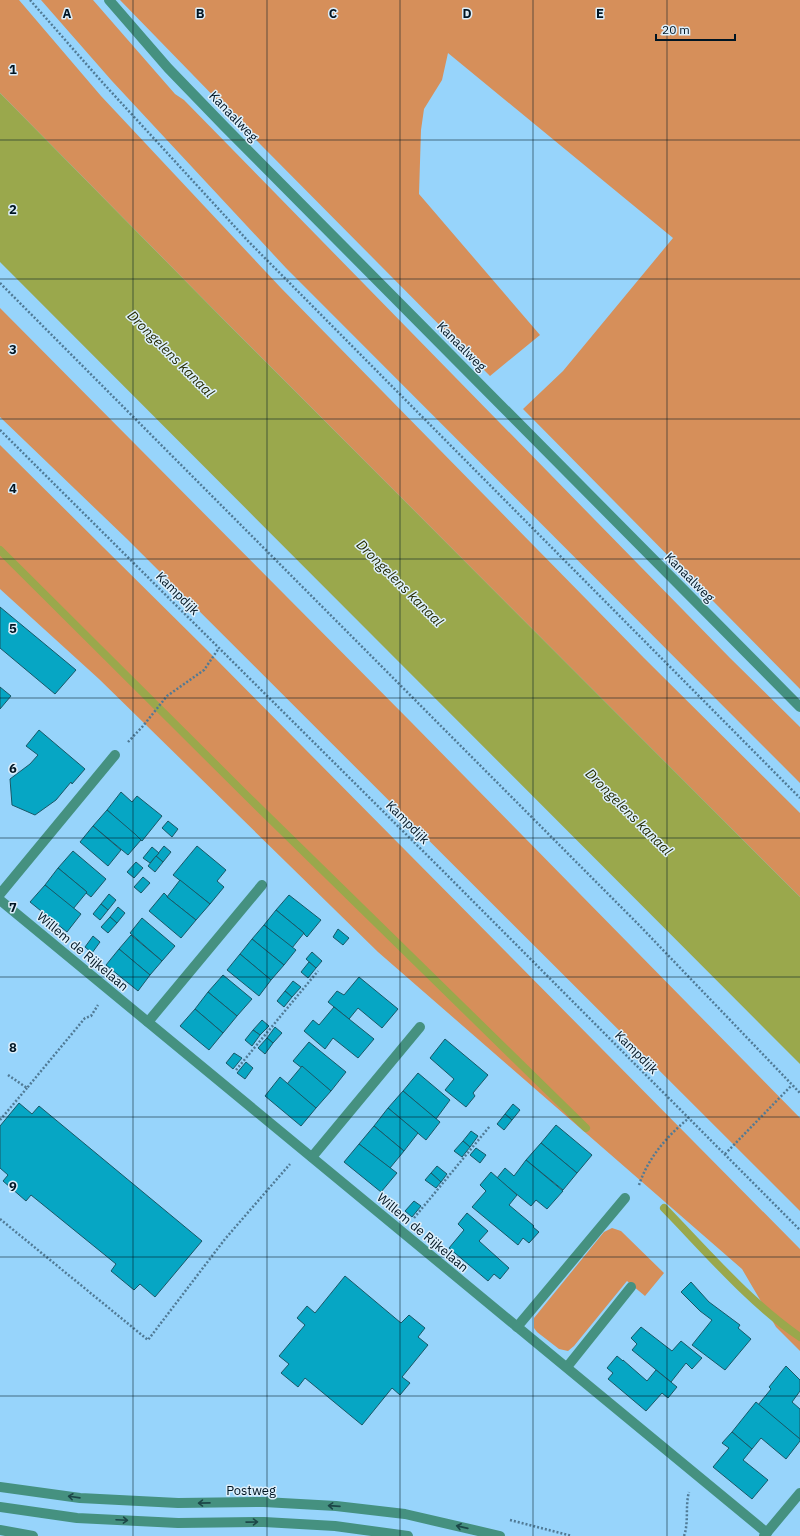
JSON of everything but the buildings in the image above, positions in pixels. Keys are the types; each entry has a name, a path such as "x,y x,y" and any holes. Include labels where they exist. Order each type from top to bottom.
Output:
{"street":[{"name":"Kanaalweg","path":"109,0 168,68 225,127 800,707"},
{"path":"0,894 115,755"},
{"path":"148,1022 262,885"},
{"name":"Willem de Rijkelaan","path":"0,900 696,1475 765,1535 800,1493"},
{"path":"312,1157 420,1027"},
{"path":"517,1327 625,1198"},
{"path":"567,1368 631,1287"},
{"name":"Postweg","path":"0,1487 80,1498 178,1503 264,1502 336,1506 405,1514 500,1536"},
{"path":"0,1507 78,1518 178,1523 264,1522 335,1526 408,1536"},
{"path":"0,1530 33,1536"}],"path":[{"path":"30,0 103,83 248,241 800,798"},
{"path":"0,284 640,926 800,1093"},
{"name":"Kampdijk","path":"0,430 800,1230"},
{"path":"143,726 167,696 204,670 219,648"},
{"path":"224,1085 318,971"},
{"path":"0,1120 85,1018 91,1016 110,990"},
{"path":"8,1075 27,1088"},
{"path":"724,1154 792,1085"},
{"path":"625,1198 634,1201 640,1183 656,1151 681,1124 689,1118"},
{"path":"403,1232 490,1126"},
{"path":"0,1219 148,1340 225,1240 302,1149"},
{"path":"684,1536 686,1530 688,1494 696,1475"}],"shaded area":[{"path":"0,0 19,0 101,96 281,288 644,658 800,813 800,897 226,322 0,93"},
{"path":"41,0 93,0 175,94 184,100 730,658 800,727 800,783 286,268 112,81"},
{"path":"120,0 800,0 800,689 523,409 563,371 673,238 448,53 442,80 424,109 421,130 419,194 540,335 490,376 261,145"},
{"path":"0,308 412,723 800,1118 800,1211 126,538 0,417"},
{"path":"0,445 206,649 800,1249 800,1351 776,1327 742,1269 378,952 99,679 0,589"},
{"path":"612,1228 621,1231 664,1273 645,1296 627,1281 574,1346 568,1351 559,1349 537,1332 534,1328 534,1318 604,1232"}],"water":[{"name":"Drongelens kanaal","path":"0,93 226,322 800,897 800,1064 0,262"}],"waterway":[{"path":"0,550 247,796 586,1128"},
{"path":"664,1208 746,1293 800,1337"}]}
